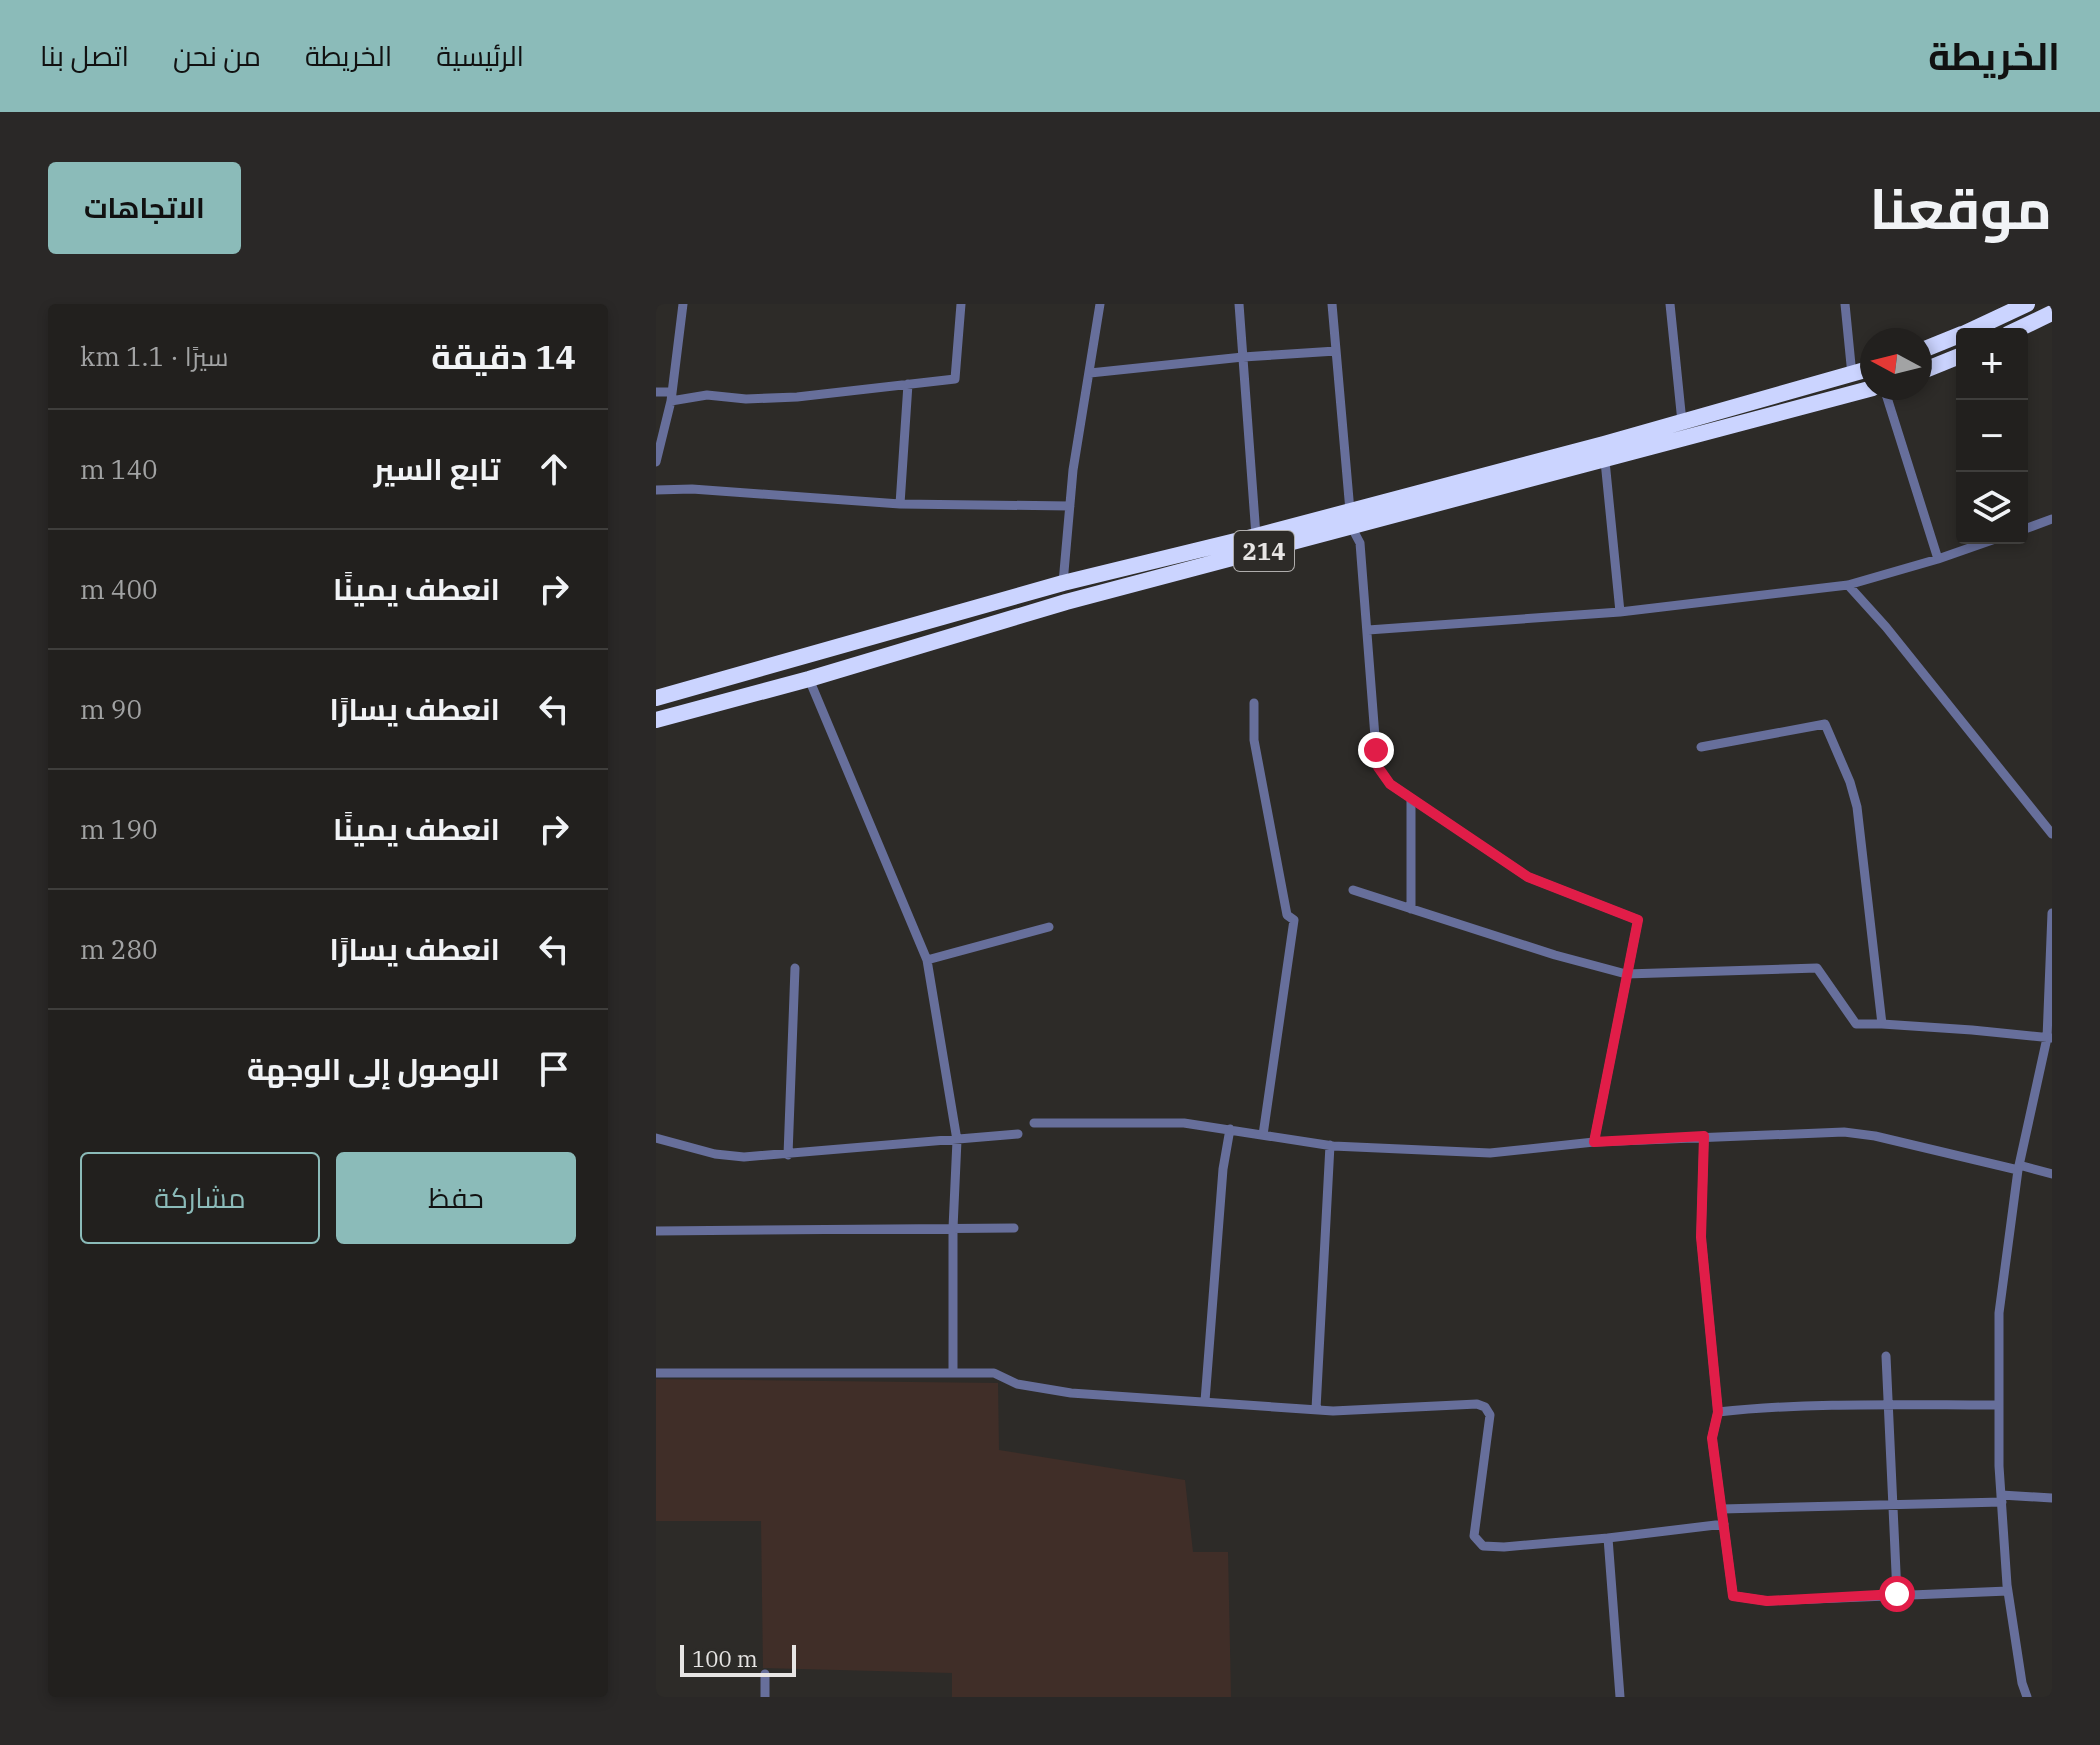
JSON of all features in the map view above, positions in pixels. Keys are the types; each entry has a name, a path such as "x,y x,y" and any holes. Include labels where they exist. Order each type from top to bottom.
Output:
{"highway":[{"path":"1975,328 2027,304"},
{"path":"2021,328 2052,313"},
{"path":"1932,346 1956,336"},
{"path":"1932,367 1956,357"},
{"name":"214","path":"656,720 809,679 1860,372"},
{"name":"214","path":"656,698 1063,583 1256,536 1351,520 1605,461 1860,392"}],"street":[{"path":"656,462 671,397 683,304"},
{"path":"656,392 671,397 797,397 955,379 961,304"},
{"path":"1063,583 1073,470 1100,304"},
{"path":"1239,304 1256,536"},
{"path":"1332,304 1351,520 1360,543 1378,767 1390,784 1411,800 1528,877 1638,920 1594,1142"},
{"path":"1670,304 1682,422"},
{"path":"1845,304 1852,375"},
{"path":"1090,373 1336,351"},
{"path":"900,504 908,384"},
{"path":"1888,400 1938,559"},
{"path":"1605,461 1620,612"},
{"path":"656,490 692,489 900,504 1070,506"},
{"path":"2028,528 2052,519"},
{"path":"1368,630 1620,612 1848,585 1981,544"},
{"path":"1848,585 1886,627 2052,834"},
{"path":"809,679 927,960 957,1140 953,1228 953,1373"},
{"path":"1254,703 1254,740 1287,915 1294,920 1263,1135"},
{"path":"1701,747 1825,724 1850,782 1857,807 1882,1024"},
{"path":"1411,800 1411,909"},
{"path":"1353,890 1555,955 1626,974 1811,966 1821,971 1856,1024 1972,1030 2049,1038"},
{"path":"2027,1697 2022,1683 2008,1591 2001,1498 1999,1313 2019,1167 2049,1038 2052,913"},
{"path":"927,960 1049,927"},
{"path":"788,1155 795,968"},
{"path":"1034,1123 1184,1123 1330,1145 1490,1153 1594,1142 1844,1132 2052,1174"},
{"path":"1205,1401 1223,1169 1230,1129"},
{"path":"656,1138 715,1154 744,1157 1018,1134"},
{"path":"1704,1136 1701,1237 1718,1412 1712,1438 1733,1596 1767,1601 2008,1591"},
{"path":"1316,1409 1330,1145"},
{"path":"656,1231 1014,1228"},
{"path":"1886,1356 1897,1594"},
{"path":"656,1373 994,1373 1017,1384 1071,1393 1333,1411 1477,1404 1485,1407 1490,1415 1474,1536 1483,1546 1608,1538 1724,1524"},
{"path":"1718,1412 1781,1405 1999,1405"},
{"path":"1722,1509 2052,1498"},
{"path":"1608,1538 1620,1697"},
{"path":"765,1674 765,1697"}],"shaded area":[{"path":"656,1379 998,1383 999,1450 1185,1480 1193,1552 1228,1552 1231,1697 952,1697 952,1673 763,1668 761,1521 656,1521"}],"route":[{"path":"1376,750 1378,767 1390,784 1528,877 1638,920 1594,1142 1704,1136 1701,1237 1718,1412 1712,1438 1733,1596 1767,1601 1897,1594"}]}
